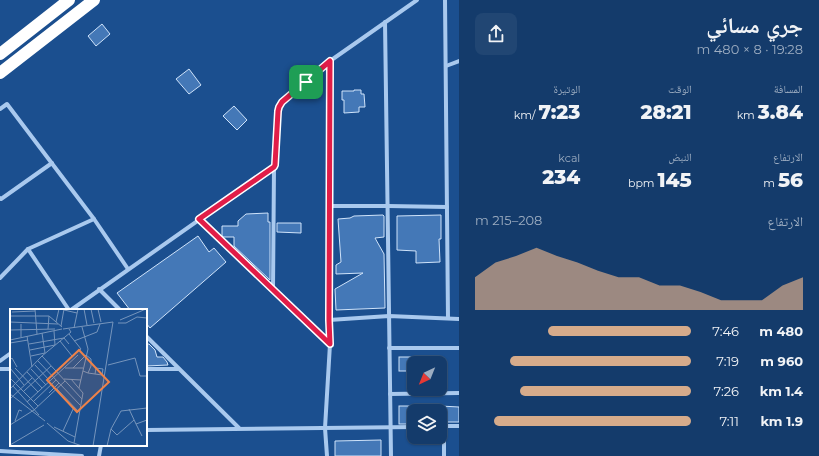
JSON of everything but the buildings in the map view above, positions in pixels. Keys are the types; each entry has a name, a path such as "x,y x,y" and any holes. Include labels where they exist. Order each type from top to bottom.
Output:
{"highway":[{"path":"0,54 69,0"},
{"path":"0,73 94,0"}],"street":[{"path":"273,289 274,167 279,107 282,102 330,61 417,0"},
{"path":"445,0 448,318"},
{"path":"385,22 391,456"},
{"path":"327,456 325,428 330,344 330,61"},
{"path":"446,66 459,61"},
{"path":"0,109 7,104 94,219 128,269"},
{"path":"0,198 1,199 52,163"},
{"path":"71,309 274,167"},
{"path":"330,206 447,207"},
{"path":"0,278 28,249 94,219"},
{"path":"199,219 330,344"},
{"path":"28,249 69,309"},
{"path":"100,289 119,309"},
{"path":"329,320 389,316 459,319"},
{"path":"147,337 239,428"},
{"path":"389,348 459,348"},
{"path":"0,361 10,354"},
{"path":"147,369 178,369"},
{"path":"390,394 459,393"},
{"path":"147,430 407,426"},
{"path":"447,426 459,426"},
{"path":"443,444 444,456"},
{"path":"99,456 101,446"},
{"path":"0,451 82,456"}],"route":[{"path":"330,61 330,344 199,219 274,167 279,107 282,102 306,82 330,61"}]}
